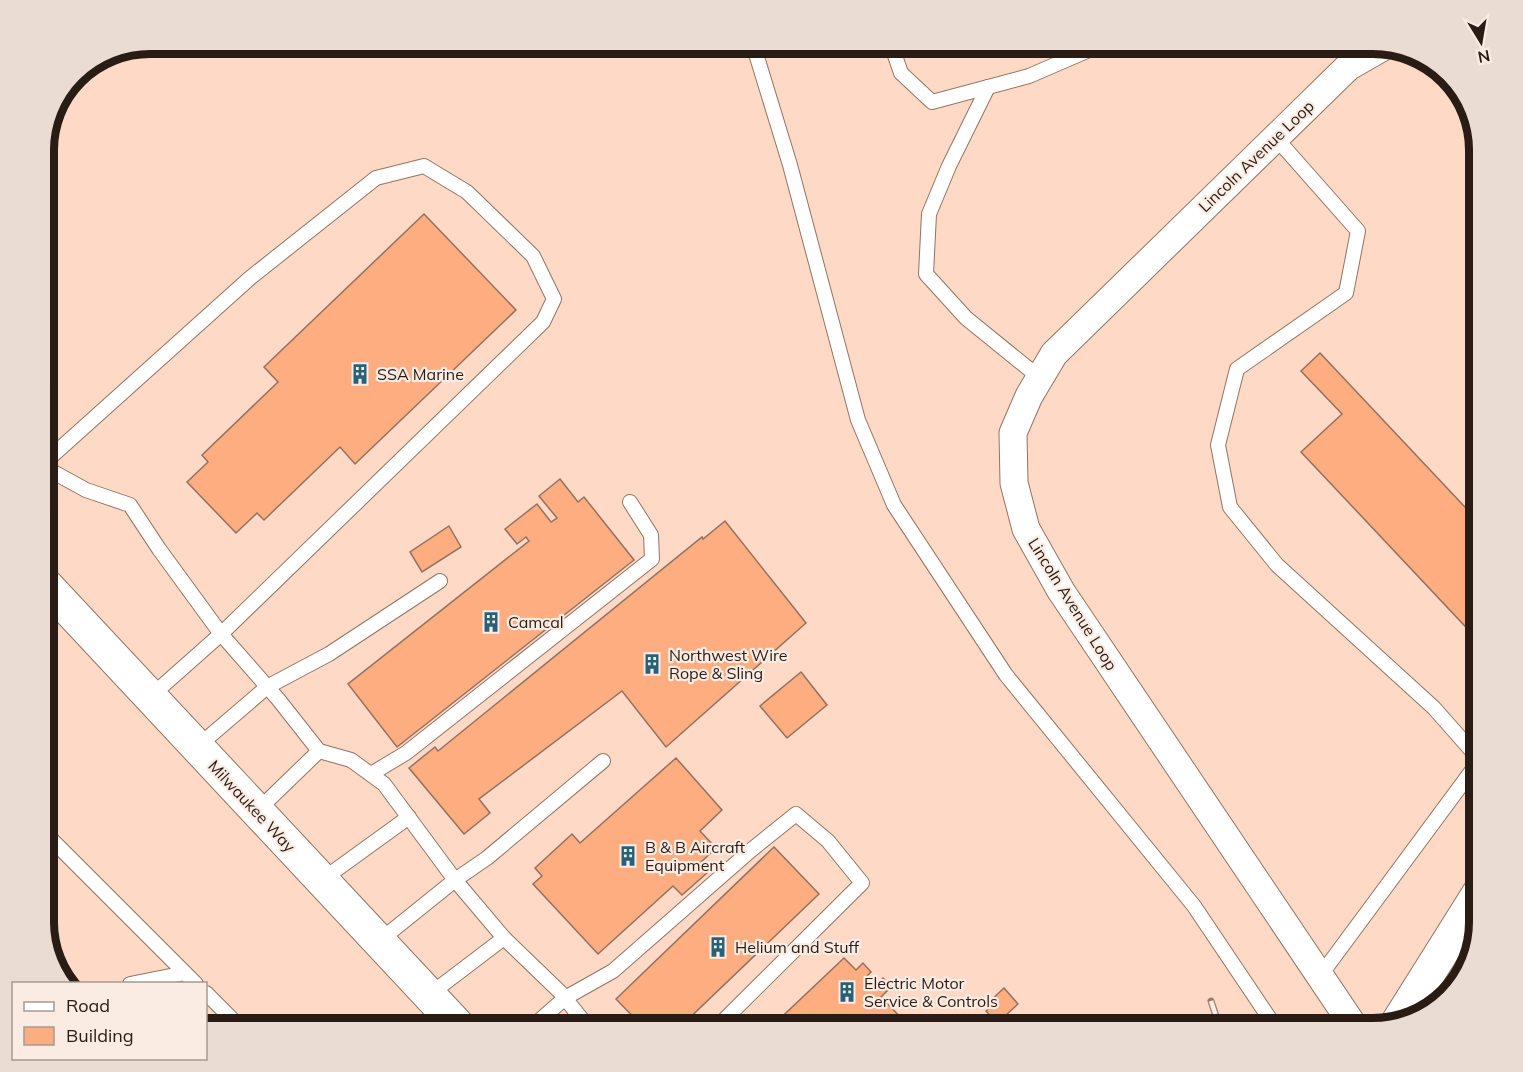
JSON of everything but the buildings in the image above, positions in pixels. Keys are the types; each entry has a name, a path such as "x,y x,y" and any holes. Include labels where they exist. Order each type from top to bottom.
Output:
{"street":[{"name":"Lincoln Avenue Loop","path":"1348,1018 1061,591 1026,529 1014,483 1012,433 1029,396 1054,354 1348,67 1371,54"},
{"name":"Milwaukee Way","path":"54,594 449,1018"},
{"path":"1405,1012 1469,909"}],"lane":[{"path":"756,54 790,165 858,420 894,504 1006,675 1194,906 1269,1018"},
{"path":"894,54 901,73 932,102 1029,76 1079,54"},
{"path":"988,87 949,166 929,214 926,274 966,318 1040,378"},
{"path":"1275,137 1358,231 1346,292 1237,369 1218,446 1230,507 1277,565 1434,708 1469,748"},
{"path":"54,454 250,278 376,178 424,166 466,192 533,256 554,299 543,322 220,634 150,697"},
{"path":"54,472 86,490 130,505 220,634 319,751 351,760 384,784 455,880 504,938 565,998 580,1018"},
{"path":"371,774 406,753 652,559 651,535 630,502"},
{"path":"197,747 267,687 329,654 440,581"},
{"path":"257,811 319,751"},
{"path":"378,942 455,880 487,858 603,761"},
{"path":"1320,976 1469,774"},
{"path":"543,1018 565,998 613,971 750,851 796,814 828,840 862,883 727,1018"},
{"path":"322,880 409,817"},
{"path":"54,842 194,982"},
{"path":"428,996 504,938"},
{"path":"139,982 185,973"},
{"path":"207,994 230,1018"},
{"path":"1262,1006 1264,1018"}],"railway":[{"path":"1211,1001 1217,1018"}],"place":[{"name":"SSA Marine","path":"360,374"},
{"name":"Camcal","path":"491,622"},
{"name":"Northwest Wire Rope & Sling","path":"652,664"},
{"name":"B & B Aircraft Equipment","path":"628,856"},
{"name":"Helium and Stuff","path":"718,947"},
{"name":"Electric Motor Service & Controls","path":"847,992"}]}
